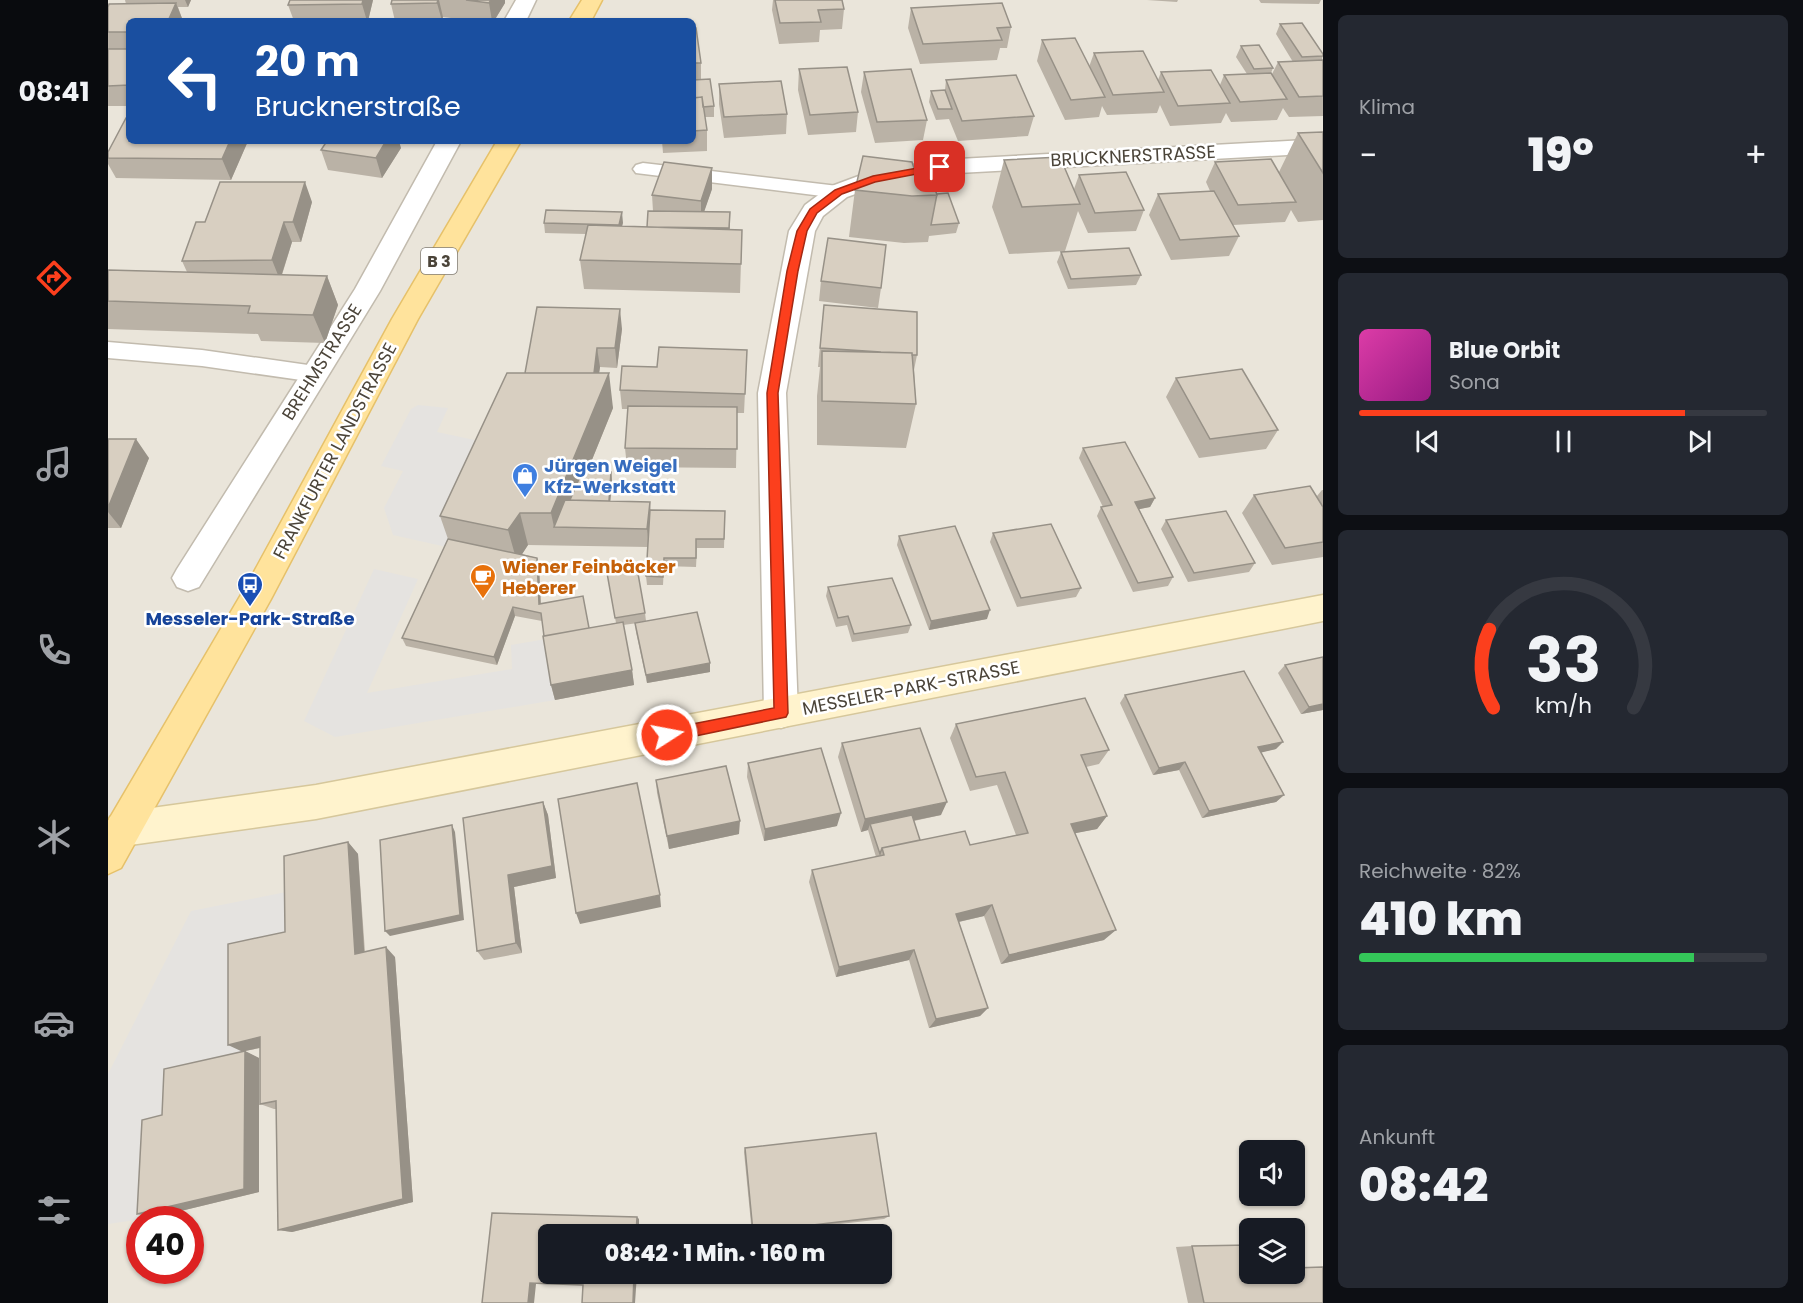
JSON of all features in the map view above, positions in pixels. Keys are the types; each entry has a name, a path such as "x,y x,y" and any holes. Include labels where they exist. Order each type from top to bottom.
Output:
{"main road":[{"path":"582,18 592,0"},
{"name":"FRANKFURTER LANDSTRASSE","path":"113,838 260,590 405,319 507,144"}],"street":[{"path":"517,18 526,0"},
{"name":"BREHMSTRASSE","path":"188,578 367,291 447,144"},
{"name":"BRUCKNERSTRASSE","path":"781,713 772,393 802,231 814,211 838,192 873,179 940,167 1323,146"},
{"name":"MESSELER-PARK-STRASSE","path":"113,838 316,802 1323,608"}],"lane":[{"path":"643,169 838,192"},
{"path":"108,351 202,358 315,374"}],"shaded area":[{"path":"108,0 1323,0 1323,1303 108,1303"},
{"path":"418,405 448,408 437,432 498,445 451,548 393,535 384,508 403,471 381,466 411,409"},
{"path":"374,569 418,579 367,693 512,669 511,645 546,639 555,700 335,737 304,721"},
{"path":"296,890 297,942 242,959 243,1062 160,1126 156,1206 126,1206 126,1221 108,1224 108,1074 191,911"}],"building":[{"path":"290,0 363,0 362,4 288,5"},
{"path":"392,0 438,0 437,3 391,4"},
{"path":"466,0 491,0 489,3"},
{"path":"775,0 842,0 844,9 818,10 821,22 780,23"},
{"path":"176,3 169,18 126,18 126,32 108,32 109,4"},
{"path":"1002,3 1011,27 997,28 1002,40 923,44 911,8"},
{"path":"1302,23 1323,56 1302,57 1280,24"},
{"path":"696,28 701,63 696,63"},
{"path":"1075,38 1105,97 1071,100 1042,40"},
{"path":"1259,45 1273,68 1254,69 1241,46"},
{"path":"108,49 126,49 126,85 108,86"},
{"path":"1143,51 1164,92 1113,95 1094,53"},
{"path":"1323,60 1323,96 1299,97 1278,62"},
{"path":"847,67 858,112 810,115 799,69"},
{"path":"911,69 927,120 877,122 864,72"},
{"path":"1211,70 1230,103 1178,106 1161,72"},
{"path":"1271,73 1287,99 1240,102 1224,75"},
{"path":"1016,75 1034,116 962,121 946,80"},
{"path":"710,79 714,106 703,107 702,97 696,98 696,80"},
{"path":"781,81 787,114 724,117 719,84"},
{"path":"945,90 952,109 938,109 931,91"},
{"path":"702,97 707,130 696,131 696,98"},
{"path":"126,118 126,144 229,144 222,159 108,158 108,152"},
{"path":"1323,132 1323,173 1298,133"},
{"path":"325,144 384,144 376,158 321,150"},
{"path":"863,156 912,162 921,190 935,189 937,195 912,196 855,190"},
{"path":"1060,157 1080,204 1022,207 1004,160"},
{"path":"1271,159 1296,202 1238,205 1215,162"},
{"path":"664,162 712,168 701,201 652,195"},
{"path":"1126,172 1144,210 1095,213 1079,175"},
{"path":"220,182 305,182 293,222 284,222 272,260 182,261 196,222 205,222"},
{"path":"1214,191 1239,236 1180,240 1158,194"},
{"path":"948,193 959,223 931,225 937,194"},
{"path":"546,210 622,212 619,225 544,223"},
{"path":"648,211 730,212 729,228 647,227"},
{"path":"588,225 742,230 741,264 580,260"},
{"path":"828,238 886,245 881,288 821,281"},
{"path":"1129,248 1141,275 1071,279 1061,252"},
{"path":"108,270 327,276 313,315 248,313 250,306 108,301"},
{"path":"824,305 917,312 917,355 820,348"},
{"path":"537,307 620,309 615,348 597,348 594,373 525,373"},
{"path":"659,347 747,350 745,394 620,390 622,366 657,367"},
{"path":"822,351 912,353 916,404 822,401"},
{"path":"1242,369 1278,430 1210,439 1176,378"},
{"path":"507,373 609,373 551,513 520,513 508,530 440,516"},
{"path":"628,406 737,407 737,449 625,448"},
{"path":"108,439 136,439 108,508"},
{"path":"1125,442 1155,498 1135,502 1173,577 1138,583 1101,507 1112,505 1083,448"},
{"path":"582,472 611,472 609,501 570,500"},
{"path":"1310,486 1323,507 1323,542 1285,548 1254,495"},
{"path":"565,500 650,502 647,529 554,527"},
{"path":"650,510 725,511 724,539 696,539 696,558 664,558 663,577 646,576"},
{"path":"1226,511 1255,563 1194,573 1166,520"},
{"path":"1051,524 1081,588 1021,598 993,533"},
{"path":"955,526 990,610 931,621 899,536"},
{"name":"Wiener Feinbäcker Heberer","path":"448,539 537,558 539,604 583,596 589,628 544,636 541,613 513,607 494,657 402,638"},
{"path":"637,568 645,613 615,618 607,573"},
{"path":"892,578 911,625 854,634 848,616 838,618 828,587"},
{"path":"697,612 710,663 646,675 635,623"},
{"path":"623,622 632,670 551,685 543,636"},
{"path":"1323,657 1323,704 1309,707 1285,665"},
{"path":"1244,671 1283,742 1258,747 1284,795 1209,811 1185,762 1159,768 1125,695"},
{"path":"1085,698 1109,750 1081,755 1107,816 1071,824 1116,930 1009,955 992,905 956,914 988,1008 936,1019 914,950 839,967 812,870 884,855 882,848 965,831 970,845 1028,833 1005,772 976,777 956,724"},
{"path":"920,728 947,802 865,819 842,743"},
{"path":"821,748 841,813 765,829 748,763"},
{"path":"726,766 740,821 667,836 656,780"},
{"path":"637,783 660,895 576,913 558,799"},
{"path":"543,802 552,866 508,875 516,943 477,951 463,818"},
{"path":"912,815 920,840 882,848 880,854 870,824"},
{"path":"452,825 460,915 385,931 380,840"},
{"path":"348,842 355,954 386,947 403,1199 278,1230 276,1101 260,1104 260,1037 228,1045 228,944 285,932 284,856"},
{"path":"245,1051 244,1189 171,1206 137,1206 142,1120 162,1115 164,1069"},
{"path":"876,1133 889,1216 821,1224 752,1224 745,1148"},
{"path":"492,1213 637,1217 637,1224 538,1224 538,1283 530,1283 528,1303 482,1303"},
{"path":"1239,1245 1239,1284 1305,1284 1305,1268 1323,1267 1323,1303 1204,1303 1192,1246"},
{"path":"556,1284 634,1284 633,1303 582,1303 583,1285"}],"place":[{"name":"Jürgen Weigel Kfz-Werkstatt","path":"525,499"},
{"name":"Wiener Feinbäcker Heberer","path":"483,600"},
{"name":"Messeler-Park-Straße","path":"250,608"}],"route":[{"path":"667,735 781,713 772,393 802,231 814,211 838,192 873,179 940,167"}]}
